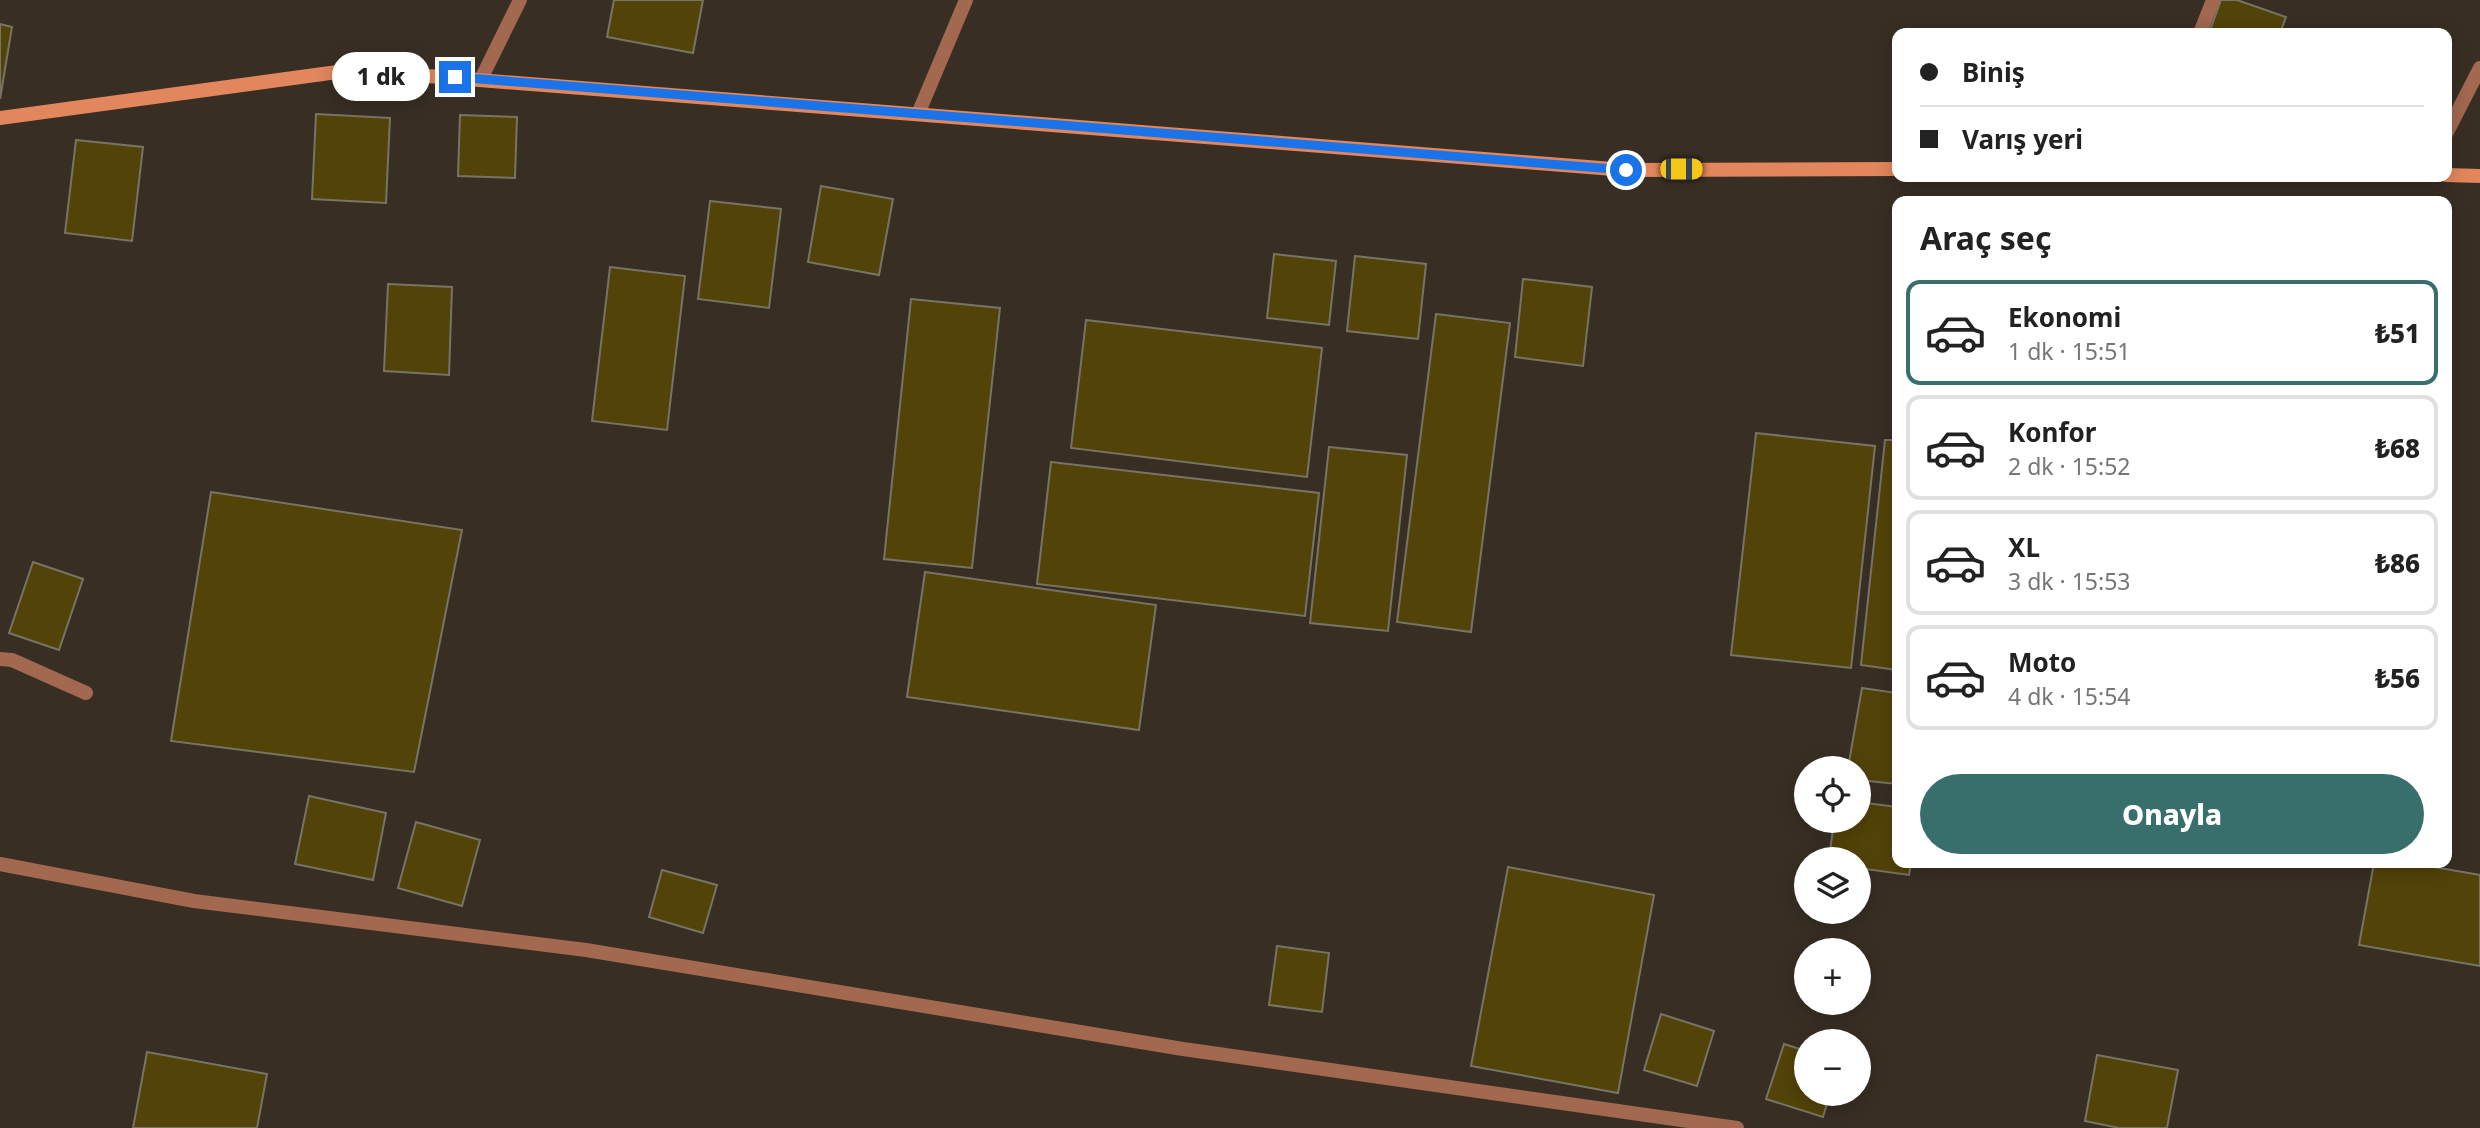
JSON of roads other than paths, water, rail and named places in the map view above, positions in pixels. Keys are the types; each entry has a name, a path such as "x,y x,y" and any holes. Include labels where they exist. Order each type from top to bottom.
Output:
{"street":[{"path":"481,79 520,0"},
{"path":"918,114 966,0"},
{"path":"2202,28 2213,0"},
{"path":"2452,122 2480,68"},
{"path":"0,118 352,69 1626,170 1892,169"},
{"path":"2452,175 2480,176"},
{"path":"0,659 12,660 86,693"},
{"path":"0,864 194,901 586,950 1183,1049 1737,1128"}]}
